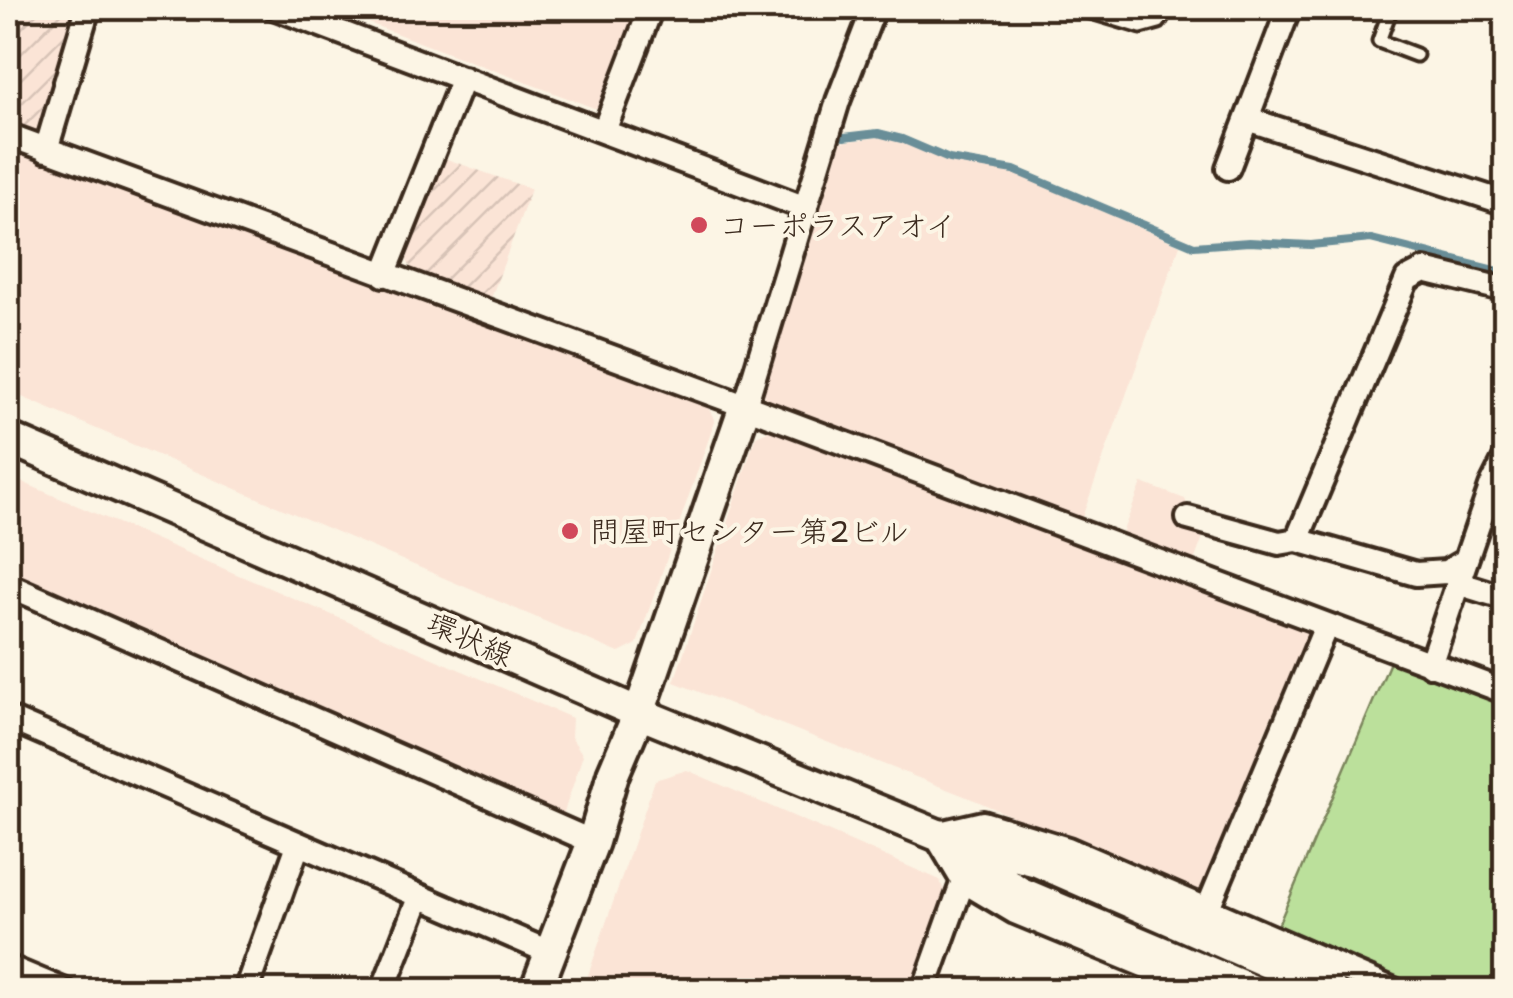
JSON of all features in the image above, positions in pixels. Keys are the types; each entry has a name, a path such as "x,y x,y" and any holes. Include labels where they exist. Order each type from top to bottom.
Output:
{"street":[{"path":"46,150 88,8"},
{"path":"276,8 806,208"},
{"path":"604,131 650,8"},
{"path":"536,990 593,842 613,774 639,713 745,406 838,101 874,8"},
{"path":"1228,168 1289,8"},
{"path":"384,275 463,78"},
{"path":"1247,119 1506,203"},
{"path":"8,135 1506,692"},
{"path":"1296,540 1407,278 1424,270 1506,290"},
{"name":"環状線","path":"8,438 639,713 934,834 1037,861 1331,990"},
{"path":"1430,665 1491,486 1506,457"},
{"path":"1188,518 1279,543 1296,540 1416,574 1446,572 1466,560"},
{"path":"1457,584 1506,598"},
{"path":"8,585 593,842"},
{"path":"1208,910 1326,626"},
{"path":"8,718 548,952"},
{"path":"1204,990 1015,912 963,881 934,834 983,823 1068,849 1394,990"},
{"name":"環状線","path":"934,834 1019,892 1251,990"},
{"path":"246,990 298,845"},
{"path":"924,990 963,881"},
{"path":"384,990 419,898"},
{"path":"8,967 63,990"}],"lane":[{"path":"1078,8 1141,27 1159,22 1167,8"},
{"path":"1391,8 1380,41 1416,55"}],"shaded area":[{"path":"8,8 80,8 43,134 8,122"},
{"path":"329,8 638,8 601,107 594,108"},
{"path":"880,137 903,142 951,163 1013,173 1180,245 1080,523 765,403 764,390 841,142"},
{"path":"14,148 707,405 715,421 637,644 619,653 8,391 8,166"},
{"path":"444,158 531,189 490,301 413,272 406,258"},
{"path":"770,430 1310,632 1263,736 1268,741 1205,891 1193,895 977,801 674,682 756,436"},
{"path":"8,476 572,718 571,737 583,755 563,815 8,573"},
{"path":"1142,483 1185,499 1189,509 1183,509 1179,526 1206,529 1193,564 1120,538"},
{"path":"687,770 940,880 945,894 913,990 583,990 655,780"}],"green space":[{"path":"1390,662 1505,705 1505,990 1417,990 1277,928"}],"waterway":[{"path":"844,137 878,133 949,159 1014,170 1194,246 1249,242 1311,245 1371,239 1506,273"}],"place":[{"name":"コーポラスアオイ","path":"699,225"},
{"name":"問屋町センター第2ビル","path":"570,531"}]}
